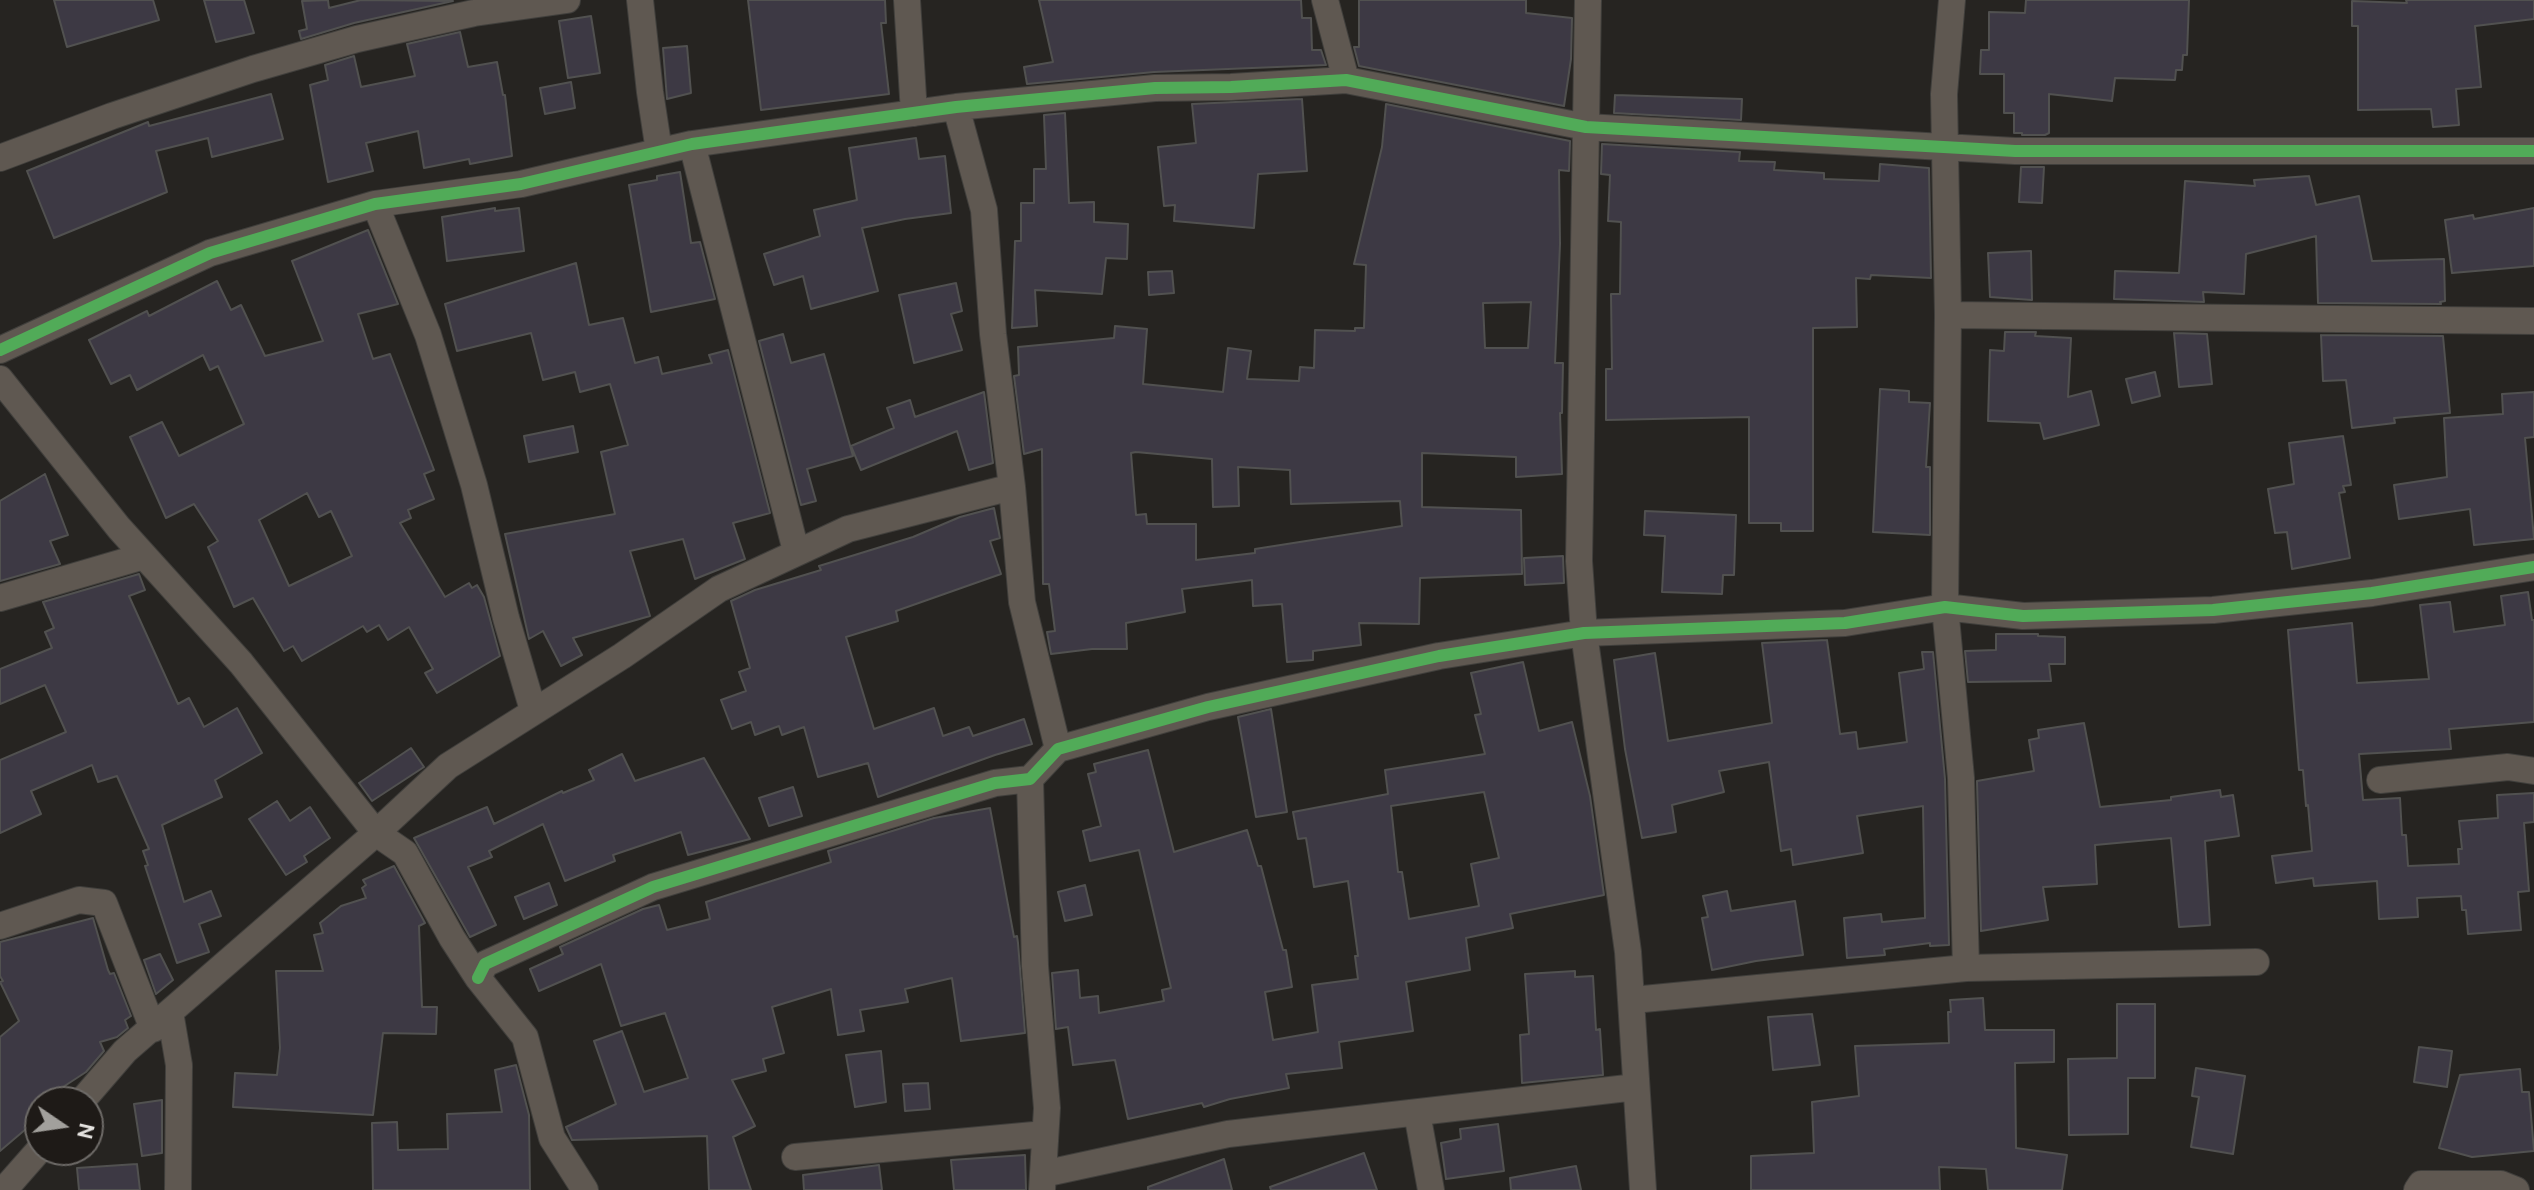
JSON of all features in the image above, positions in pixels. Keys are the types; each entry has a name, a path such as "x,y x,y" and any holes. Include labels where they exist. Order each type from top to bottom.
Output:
{"street":[{"path":"0,158 112,116 357,39 474,13 567,0"},
{"path":"640,0 647,76 659,151"},
{"path":"907,0 914,113"},
{"path":"1325,0 1346,80"},
{"path":"1588,0 1579,561 1584,633 1633,1000 1643,1190"},
{"path":"1952,0 1944,94 1948,315 1945,607 1961,778 1966,968"},
{"path":"0,350 210,253 375,204 521,184 692,144 956,107 1155,88 1346,80 1586,127 2015,151 2534,151"},
{"path":"956,107 984,210 993,334 1012,487 1022,602 1058,749"},
{"path":"692,144 796,551"},
{"path":"375,204 428,335 474,485 506,618 533,710"},
{"path":"1948,315 2534,321"},
{"path":"0,379 119,528 241,663 376,833 405,853 478,978 525,1037 552,1138 585,1190"},
{"path":"95,1086 125,1051 376,833 448,766 533,710 622,656 719,589 796,551 848,529 1012,487"},
{"path":"0,598 144,556"},
{"path":"478,978 485,964 653,887 995,783 1030,779 1058,749 1223,703 1439,656 1584,633 1845,623 1945,607 2023,616 2213,610 2372,593 2534,567"},
{"path":"2380,780 2508,767 2534,771"},
{"path":"1030,779 1035,966 1047,1108 1043,1182 1228,1134 1636,1087"},
{"path":"0,926 79,900 104,903 162,1020 179,1065 178,1190"},
{"path":"1633,1000 1966,968 2256,962"},
{"path":"1417,1113 1431,1190"},
{"path":"795,1157 1045,1134"},
{"path":"4,1190 25,1166"},
{"path":"2417,1190 2421,1184 2501,1184 2516,1190"}],"building":[{"path":"54,0 153,0 159,20 67,47"},
{"path":"204,0 244,0 254,33 216,42"},
{"path":"328,0 329,8 361,0 453,1 354,23 301,39 299,31 307,29 302,1"},
{"path":"748,0 885,0 886,23 881,23 889,94 761,110"},
{"path":"1039,0 1301,0 1302,18 1311,18 1312,50 1321,50 1326,65 1154,72 1027,84 1024,67 1053,62"},
{"path":"1359,0 1526,0 1526,13 1572,18 1571,59 1564,106 1359,66 1354,47 1359,47"},
{"path":"2026,0 2189,0 2187,55 2183,55 2182,70 2176,70 2175,80 2115,78 2112,101 2049,94 2049,133 2014,133 2014,113 2004,113 2004,74 1980,74 1981,50 1989,50 1989,12 2025,13"},
{"path":"2406,0 2534,0 2534,19 2475,26 2481,87 2456,89 2459,125 2433,127 2431,109 2358,110 2358,26 2352,26 2352,1 2407,3"},
{"path":"591,16 600,73 568,78 559,21"},
{"path":"460,32 468,67 497,62 505,95 512,156 470,164 469,159 424,168 418,131 366,143 373,171 328,182 310,85 328,80 325,65 354,56 361,87 415,76 407,44"},
{"path":"687,46 691,93 667,99 663,48"},
{"path":"571,82 575,108 545,114 540,88"},
{"path":"271,94 283,139 212,157 208,138 156,151 167,192 54,238 27,171 148,122 149,126"},
{"path":"1615,95 1742,99 1741,120 1614,113"},
{"path":"1302,99 1307,171 1258,174 1254,228 1174,221 1175,205 1164,206 1158,147 1196,143 1192,104"},
{"path":"1386,104 1570,141 1569,171 1559,170 1560,244 1555,363 1563,363 1560,413 1562,474 1516,477 1516,457 1422,453 1422,507 1521,510 1522,574 1420,578 1419,624 1359,623 1361,645 1313,651 1313,660 1287,662 1282,604 1253,606 1252,580 1182,589 1185,612 1126,623 1127,649 1051,654 1047,632 1055,631 1049,584 1043,584 1042,449 1024,454 1014,376 1019,375 1018,347 1114,338 1115,326 1147,329 1143,384 1223,392 1228,348 1251,351 1247,379 1299,381 1300,367 1314,368 1315,330 1355,331 1355,328 1364,328 1366,265 1354,264 1382,147","holes":["1531,302 1528,348 1485,348 1483,303","1131,453 1212,459 1213,507 1239,506 1238,467 1290,470 1291,504 1400,501 1402,526 1255,549 1255,553 1196,560 1196,524 1147,524 1146,514 1136,515"]},
{"path":"1065,113 1069,203 1094,202 1094,222 1128,224 1127,259 1106,258 1102,294 1035,290 1037,326 1012,328 1015,241 1021,241 1021,203 1034,203 1034,169 1046,169 1044,115"},
{"path":"916,138 919,159 945,156 951,213 862,228 878,291 811,309 803,276 774,285 764,254 820,236 814,210 857,200 849,148"},
{"path":"1602,144 1740,152 1739,161 1775,162 1774,170 1824,173 1824,179 1879,181 1880,164 1929,168 1931,278 1871,275 1870,279 1856,278 1857,327 1813,328 1813,531 1781,531 1781,523 1749,523 1749,417 1606,420 1606,369 1612,369 1611,294 1620,294 1621,222 1608,221 1610,175 1601,174"},
{"path":"2021,167 2044,167 2042,203 2019,202"},
{"path":"680,172 691,243 700,242 715,299 651,312 629,185"},
{"path":"2309,176 2316,205 2359,196 2372,261 2444,259 2445,301 2441,304 2318,303 2316,236 2246,254 2244,294 2203,292 2204,302 2114,299 2115,271 2179,273 2185,181 2255,186 2254,180"},
{"path":"495,208 495,211 519,208 524,251 447,261 442,217"},
{"path":"2534,208 2534,266 2452,273 2445,220 2473,215 2474,219"},
{"path":"368,230 398,304 358,314 373,359 390,354 434,470 424,474 434,499 408,510 411,518 400,523 445,597 469,583 472,588 477,585 484,597 500,656 437,693 425,673 433,669 409,627 388,640 379,625 367,632 363,626 302,661 293,646 284,651 253,598 234,607 208,547 218,541 194,504 166,518 130,437 162,422 179,456 244,424 218,366 210,370 203,355 137,390 130,375 111,384 89,340 147,311 149,316 217,281 231,310 241,305 265,356 323,341 292,261","holes":["307,493 319,517 331,511 352,556 289,586 259,520"]},
{"path":"2031,251 2032,300 1990,297 1988,253"},
{"path":"576,263 589,325 623,318 635,363 658,357 662,374 712,363 709,355 728,350 770,513 733,523 745,559 695,579 683,539 630,551 650,616 573,638 582,655 561,666 543,631 529,639 505,534 615,514 601,452 628,445 610,384 580,392 575,372 543,380 531,333 457,351 445,304"},
{"path":"1172,271 1174,293 1149,295 1148,272"},
{"path":"956,283 962,311 951,314 962,350 914,363 899,295"},
{"path":"2005,332 2036,332 2035,336 2071,338 2068,397 2091,391 2099,425 2044,439 2040,423 1988,421 1990,350 2004,351"},
{"path":"2174,333 2207,334 2212,384 2179,387"},
{"path":"783,334 791,363 824,354 853,456 807,469 816,501 801,505 759,341"},
{"path":"2321,335 2443,336 2450,413 2394,418 2395,423 2352,428 2346,380 2323,381"},
{"path":"2155,372 2160,396 2132,403 2126,379"},
{"path":"1880,389 1909,391 1909,402 1930,403 1926,467 1930,467 1930,535 1873,532"},
{"path":"984,392 993,463 969,470 957,431 861,470 851,446 894,428 887,408 910,400 915,417"},
{"path":"2534,392 2534,437 2525,438 2534,539 2474,545 2470,509 2399,519 2394,485 2447,477 2444,418 2503,414 2502,394"},
{"path":"573,426 578,452 529,462 524,436"},
{"path":"2343,436 2351,485 2343,486 2345,492 2339,493 2350,558 2292,569 2287,532 2275,533 2268,489 2294,484 2289,443"},
{"path":"45,474 68,535 50,541 60,564 0,581 0,501"},
{"path":"994,508 1000,538 990,541 1001,574 896,611 898,621 846,637 874,729 934,708 943,736 969,727 973,736 1024,719 1032,744 878,797 868,763 818,777 804,727 782,735 779,726 755,735 751,722 732,729 721,700 746,691 739,672 750,668 731,601 755,590 821,570 819,566"},
{"path":"1645,511 1736,515 1734,575 1723,575 1722,594 1662,592 1665,536 1644,535"},
{"path":"1563,556 1564,583 1525,585 1524,558"},
{"path":"139,574 145,590 129,596 178,704 189,698 204,727 237,708 262,753 215,780 222,797 162,825 184,902 211,891 221,916 199,924 209,952 177,963 145,866 148,865 143,851 149,849 117,776 98,782 92,765 31,791 41,814 0,833 0,760 66,732 45,685 0,704 0,669 52,648 45,632 54,628 43,602"},
{"path":"2528,592 2534,620 2534,722 2449,729 2451,749 2359,754 2363,800 2400,798 2408,866 2459,864 2458,849 2462,849 2459,821 2498,818 2497,795 2534,793 2534,822 2524,823 2529,891 2518,892 2521,930 2468,934 2461,896 2417,898 2418,917 2379,919 2377,881 2314,886 2313,878 2276,883 2272,856 2312,851 2303,770 2299,770 2288,630 2352,623 2357,683 2429,679 2420,605 2450,602 2454,632 2505,625 2501,596"},
{"path":"1996,634 2065,637 2065,664 2049,664 2051,681 1968,682 1965,651 1996,650"},
{"path":"1827,640 1840,734 1856,732 1858,749 1907,742 1899,673 1924,669 1922,652 1933,652 1945,779 1949,945 1930,946 1930,943 1884,949 1885,955 1847,958 1844,918 1881,914 1882,922 1925,918 1923,806 1857,816 1863,853 1793,865 1791,849 1781,851 1769,762 1719,771 1724,792 1672,805 1676,832 1642,838 1625,749 1614,660 1655,653 1668,741 1772,723 1762,643"},
{"path":"1523,662 1539,731 1572,722 1590,796 1604,895 1510,914 1513,928 1466,938 1470,970 1406,982 1413,1031 1339,1042 1342,1068 1286,1074 1289,1088 1204,1107 1202,1103 1128,1119 1115,1060 1073,1065 1068,1027 1056,1029 1052,973 1078,970 1080,998 1098,996 1099,1013 1164,1001 1162,990 1171,988 1139,850 1090,861 1083,831 1101,826 1088,774 1096,772 1094,764 1148,750 1174,852 1247,830 1258,866 1261,866 1283,950 1286,950 1292,987 1265,992 1273,1040 1318,1032 1312,985 1358,979 1355,956 1358,956 1348,881 1314,887 1306,838 1298,839 1293,812 1388,794 1385,770 1485,754 1475,715 1481,714 1471,673","holes":["1484,792 1499,858 1471,864 1479,906 1409,919 1402,872 1398,872 1391,806"]},
{"path":"1271,709 1287,812 1256,817 1238,717"},
{"path":"2084,723 2100,807 2171,800 2171,797 2220,790 2221,797 2233,795 2239,836 2205,841 2210,925 2179,927 2171,838 2095,845 2097,884 2043,887 2048,920 1981,931 1977,781 2034,771 2029,740 2039,738 2038,730"},
{"path":"411,748 424,767 372,801 359,783"},
{"path":"622,754 635,781 704,758 750,839 688,855 681,832 613,855 615,861 565,881 543,824 489,851 492,857 468,867 496,925 470,937 414,838 487,807 494,824 562,791 594,780 589,770"},
{"path":"793,787 802,816 769,826 759,798"},
{"path":"277,801 290,821 310,807 330,838 304,856 307,862 286,875 249,819"},
{"path":"990,808 1014,937 1017,936 1025,1033 961,1041 952,978 905,989 908,1002 860,1010 864,1031 838,1035 831,989 772,1007 784,1053 763,1059 766,1071 732,1080 755,1126 733,1137 751,1190 709,1190 707,1136 572,1140 566,1127 616,1104 594,1041 622,1031 644,1092 688,1078 665,1013 621,1026 601,964 539,991 530,969 563,954 560,947 643,909 659,905 667,930 710,919 706,902 831,862 828,851 934,818"},
{"path":"394,866 425,923 419,926 422,1007 437,1007 436,1034 383,1033 373,1115 233,1107 235,1073 277,1075 280,1048 276,971 323,971 314,935 323,933 320,923 341,906 366,898 363,880"},
{"path":"549,883 557,905 524,919 515,897"},
{"path":"1085,885 1092,915 1065,921 1058,892"},
{"path":"1727,891 1731,911 1795,901 1803,955 1712,970 1702,918 1708,917 1703,896"},
{"path":"93,918 108,970 110,974 114,973 131,1016 125,1020 128,1028 117,1037 100,1042 104,1051 86,1072 65,1086 24,1086 24,1131 0,1151 0,1037 19,1021 0,982 3,981 0,976 0,942"},
{"path":"160,954 173,980 156,994 144,960"},
{"path":"1575,971 1575,977 1593,976 1596,1030 1600,1029 1603,1075 1522,1083 1520,1035 1529,1034 1525,974"},
{"path":"1983,998 1985,1030 2054,1030 2054,1062 2015,1063 2016,1148 2067,1155 2062,1190 1988,1190 1986,1169 1939,1167 1940,1190 1751,1190 1751,1156 1814,1153 1812,1102 1859,1096 1855,1046 1949,1043 1950,1000"},
{"path":"2117,1004 2155,1004 2155,1078 2128,1078 2128,1134 2069,1135 2068,1059 2117,1058"},
{"path":"1812,1014 1820,1065 1773,1070 1768,1017"},
{"path":"2419,1047 2452,1051 2447,1087 2414,1082"},
{"path":"881,1051 886,1102 855,1107 846,1055"},
{"path":"516,1065 529,1115 530,1190 373,1190 372,1123 397,1122 398,1150 448,1149 447,1114 502,1112 495,1070"},
{"path":"2196,1068 2245,1076 2233,1154 2191,1147 2199,1097 2192,1096"},
{"path":"2520,1069 2522,1092 2529,1092 2534,1151 2472,1157 2439,1148 2460,1075"},
{"path":"928,1083 930,1109 905,1111 903,1084"},
{"path":"162,1100 162,1153 142,1156 134,1104"},
{"path":"1498,1124 1504,1171 1446,1179 1441,1143 1461,1139 1460,1129"},
{"path":"1364,1153 1377,1190 1271,1190 1270,1187"},
{"path":"1025,1155 1026,1190 954,1190 951,1160"},
{"path":"1224,1159 1232,1190 1148,1190 1148,1187"},
{"path":"137,1164 140,1190 79,1190 77,1168"},
{"path":"879,1165 882,1190 804,1190 803,1175"},
{"path":"1576,1166 1581,1190 1511,1190 1510,1178"}],"cycle path":[{"path":"0,350 210,253 375,204 521,184 692,144 956,107 1155,88 1346,80 1586,127 2015,151 2534,151"},
{"path":"478,978 485,964 653,887 995,783 1030,779 1058,749 1208,707 1439,656 1584,633 1845,623 1945,607 2023,616 2213,610 2372,593 2534,567"}]}
